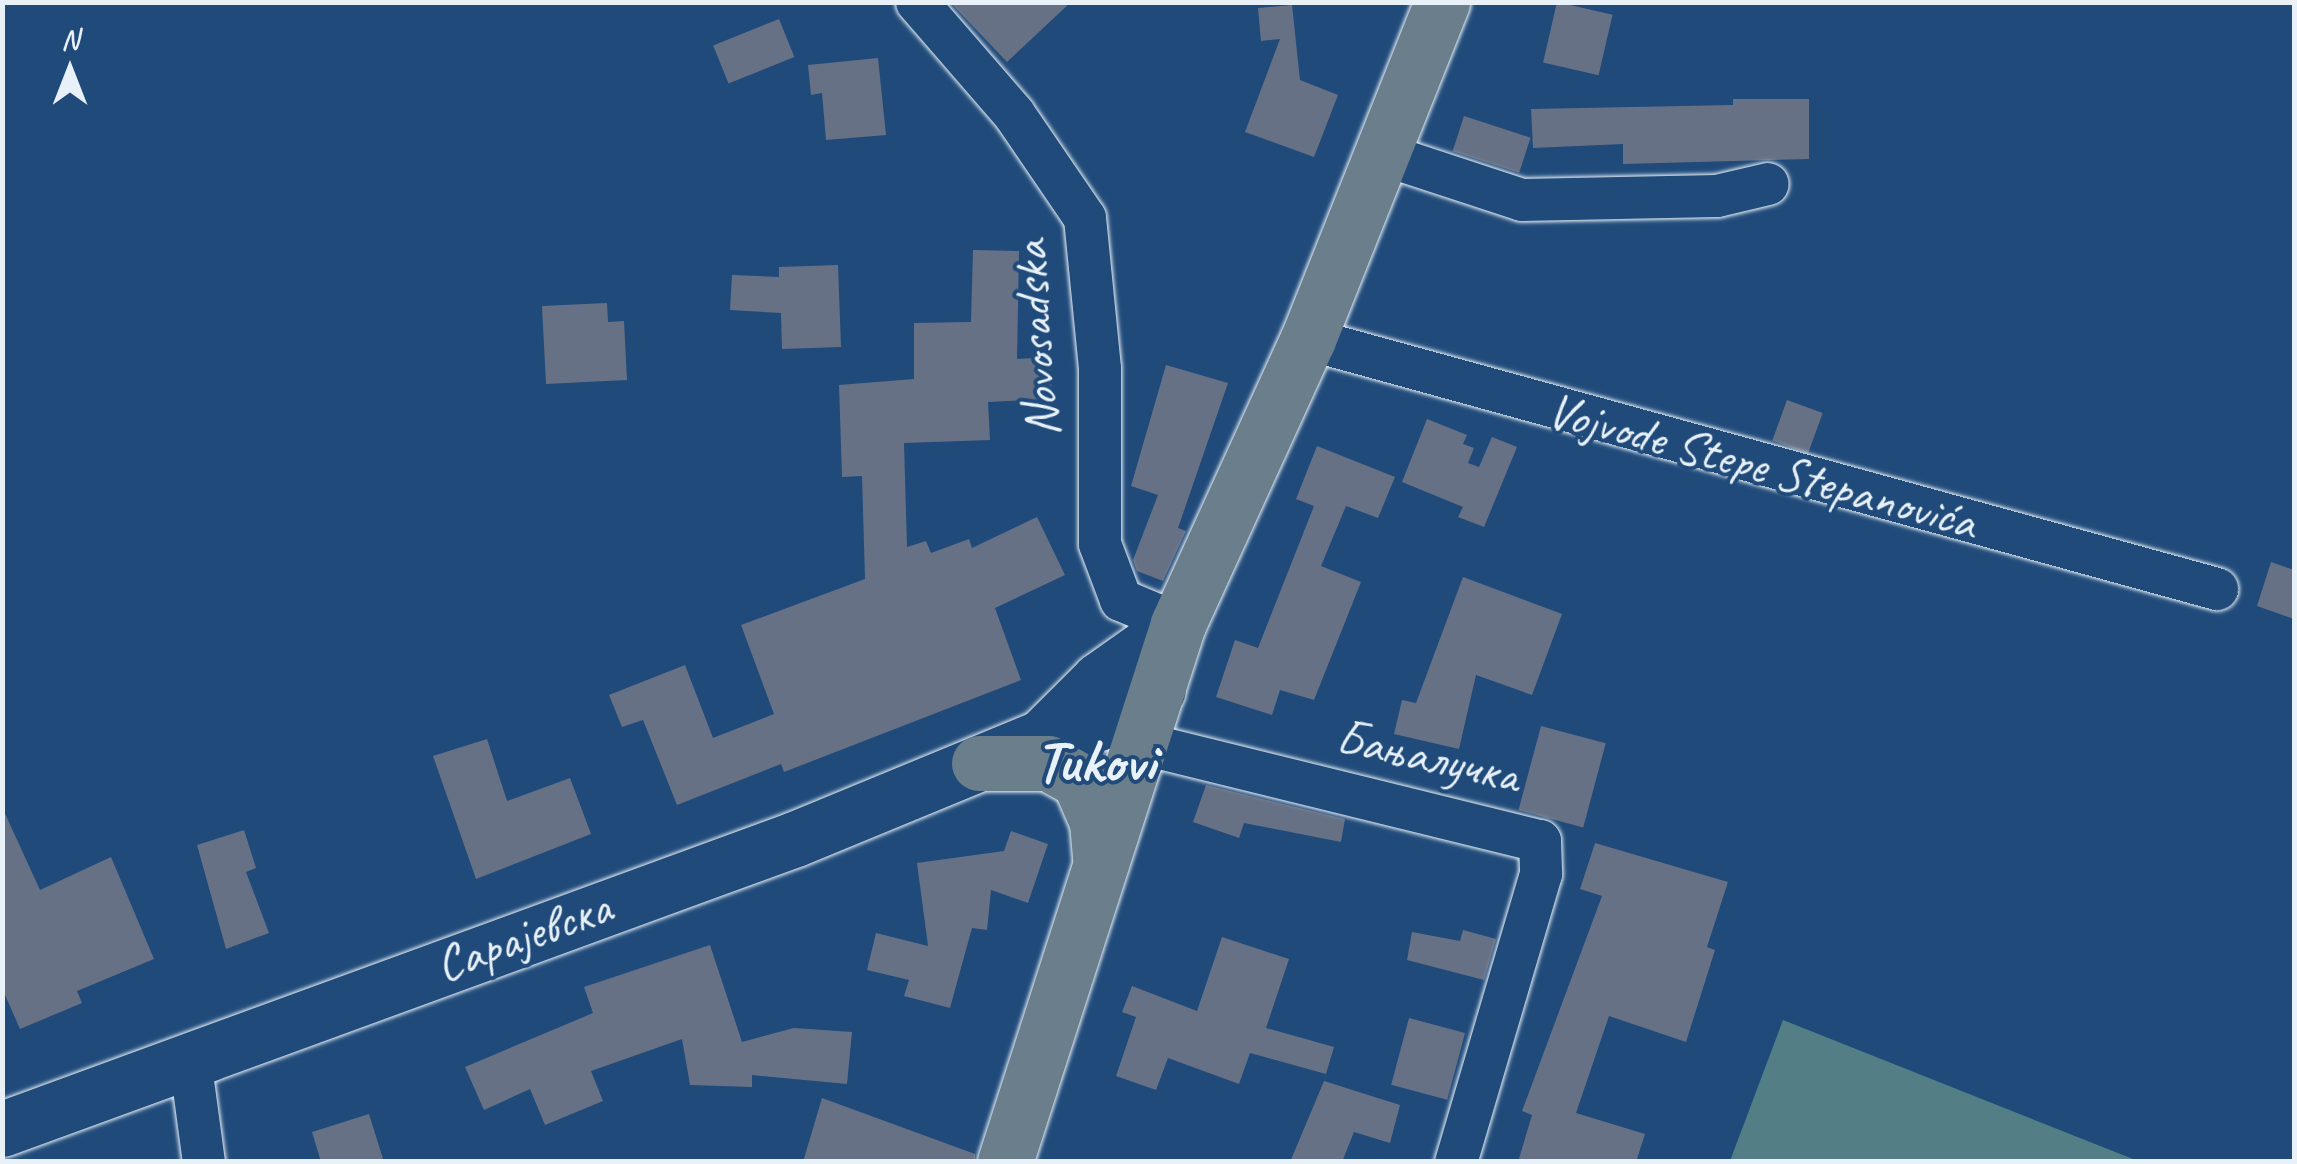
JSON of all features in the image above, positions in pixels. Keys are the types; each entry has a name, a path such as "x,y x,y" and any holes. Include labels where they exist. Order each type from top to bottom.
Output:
{"main road":[{"path":"1005,1162 1178,624 1308,339 1442,2"},
{"path":"1042,737 1099,680 1178,624"},
{"path":"1042,737 1098,723 1158,690"},
{"name":"Сарајевска","path":"2,1129 795,840 1042,737"},
{"path":"980,763 1048,762 1079,780 1097,822 1100,864"}],"street":[{"name":"Novosadska","path":"917,2 1014,114 1085,218 1099,351 1100,544 1120,600 1178,624"},
{"path":"1382,154 1522,200 1717,196 1768,184"},
{"name":"Vojvode Stepe Stepanovića","path":"1308,339 2217,589"},
{"name":"Бањалучка","path":"1140,744 1540,841 1541,874 1456,1162"},
{"path":"190,1059 204,1162"}],"green space":[{"path":"1783,1020 2138,1161 1730,1161"}],"building":[{"path":"950,2 1071,2 1007,62"},
{"path":"1557,2 1613,15 1599,75 1543,62"},
{"path":"1292,5 1300,80 1338,95 1314,157 1245,132 1280,39 1261,41 1258,8"},
{"path":"779,19 794,57 729,84 713,46"},
{"path":"878,58 886,135 826,140 822,93 811,95 808,65"},
{"path":"1733,99 1809,99 1809,159 1623,164 1623,144 1533,148 1531,109 1733,105"},
{"path":"1464,116 1531,138 1519,173 1453,151"},
{"path":"973,250 1019,251 1017,359 1050,357 1052,399 988,402 990,440 904,443 907,547 926,541 931,553 969,539 972,548 1037,517 1065,575 995,608 1021,680 784,772 781,764 677,805 643,720 622,727 609,695 685,665 713,738 774,714 741,625 865,579 862,476 842,477 839,385 914,379 914,323 971,322"},
{"path":"838,265 841,347 782,349 781,313 730,310 732,275 779,277 779,267"},
{"path":"607,303 608,322 624,321 627,380 546,384 542,306"},
{"path":"1166,365 1228,383 1178,528 1186,531 1163,581 1137,571 1133,560 1158,495 1131,486"},
{"path":"1787,400 1823,413 1808,453 1772,440"},
{"path":"1427,419 1467,435 1463,444 1474,448 1468,463 1479,467 1492,437 1517,447 1484,527 1458,517 1463,507 1402,482"},
{"path":"1317,446 1395,477 1378,518 1346,506 1321,566 1361,582 1314,700 1280,690 1272,715 1216,697 1235,640 1258,648 1314,506 1296,499"},
{"path":"2271,562 2294,570 2294,619 2257,606"},
{"path":"1463,577 1562,614 1532,695 1476,675 1459,749 1394,734 1402,700 1416,703"},
{"path":"1541,726 1606,743 1583,827 1518,810"},
{"path":"487,739 507,801 570,778 591,834 476,879 433,756"},
{"path":"1206,785 1345,819 1341,842 1244,823 1239,838 1193,822"},
{"path":"2,807 40,890 111,857 154,959 77,991 82,1003 20,1029 2,988"},
{"path":"244,830 256,868 246,872 269,933 226,949 197,845"},
{"path":"1011,831 1048,844 1028,903 991,890 987,930 972,928 950,1008 904,996 909,980 867,970 876,933 928,946 917,863 1004,851"},
{"path":"1595,843 1728,882 1707,947 1715,950 1686,1042 1609,1016 1576,1113 1645,1134 1636,1162 1518,1162 1532,1115 1522,1111 1602,896 1580,889"},
{"path":"1463,930 1496,939 1484,980 1407,960 1412,932 1460,941"},
{"path":"1222,937 1289,959 1266,1028 1334,1047 1326,1074 1250,1053 1239,1084 1168,1058 1156,1090 1116,1076 1136,1017 1122,1012 1132,986 1197,1011"},
{"path":"710,945 742,1042 794,1028 852,1032 847,1084 752,1075 752,1087 690,1085 682,1039 591,1071 603,1101 545,1125 530,1089 484,1110 465,1067 593,1013 584,987"},
{"path":"1409,1018 1465,1033 1447,1100 1391,1085"},
{"path":"1324,1081 1400,1105 1390,1143 1354,1132 1342,1162 1290,1162"},
{"path":"822,1098 975,1154 975,1162 803,1162"},
{"path":"369,1114 384,1162 321,1162 312,1132"}],"district":[{"name":"Tukovi","path":"1095,761"}]}
